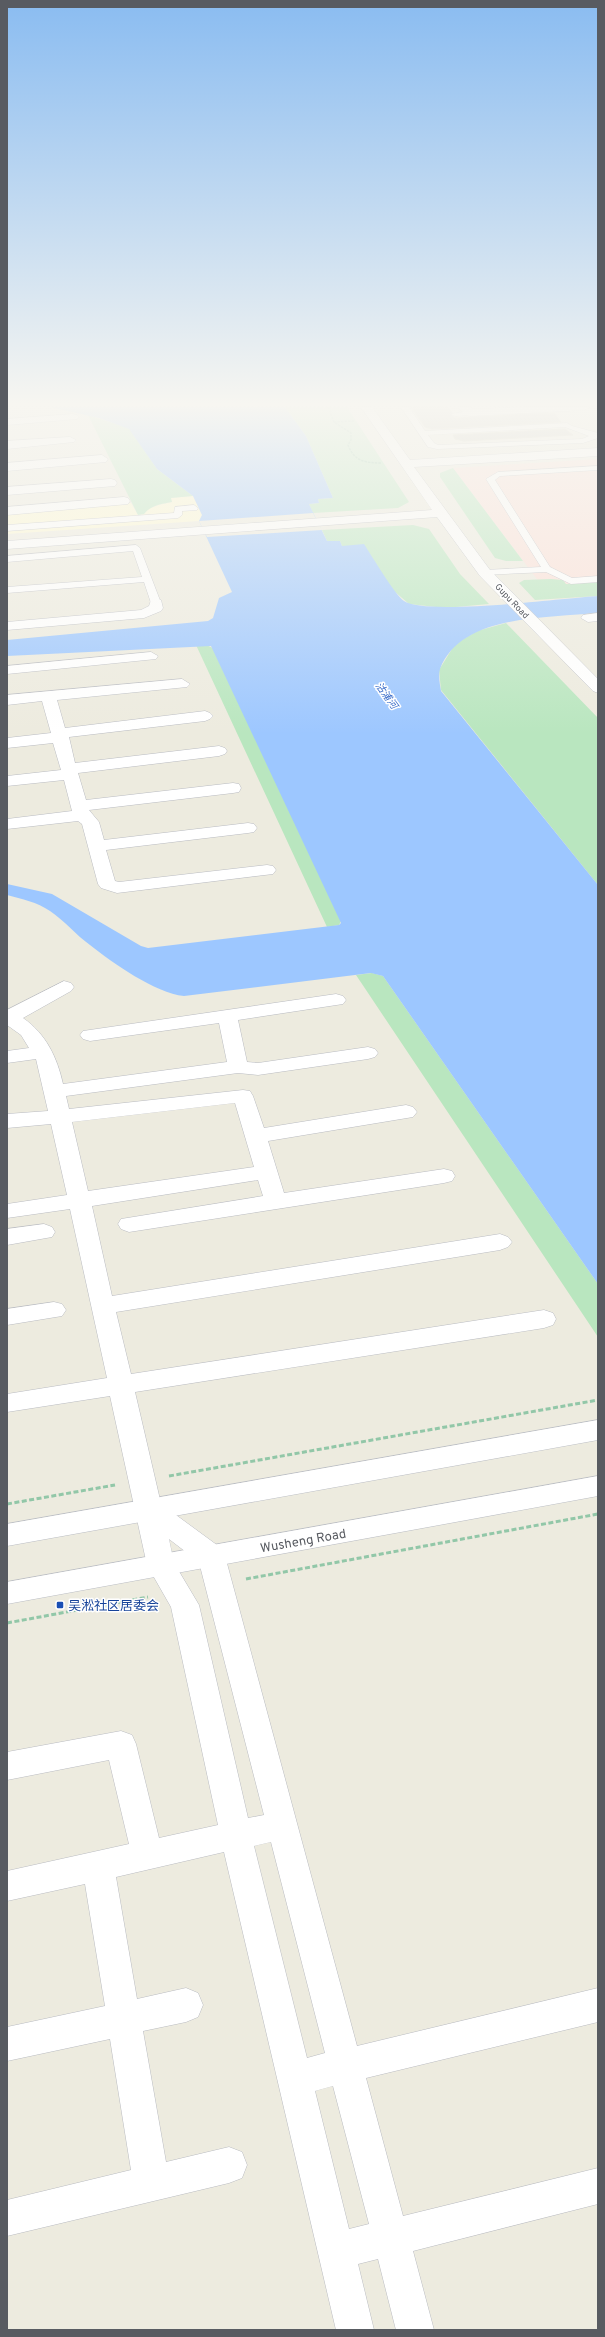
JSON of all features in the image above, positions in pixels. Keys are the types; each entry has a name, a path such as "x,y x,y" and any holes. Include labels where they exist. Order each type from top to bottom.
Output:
{"street":[{"path":"7,545 203,529 399,516"},
{"name":"Gupu Road","path":"442,516 485,573 598,688"},
{"path":"7,626 144,614 156,608 156,603"},
{"path":"7,670 151,656"},
{"path":"81,663 85,692"},
{"path":"7,700 182,684"},
{"path":"48,696 81,811 90,822 107,884 117,888 267,870"},
{"path":"7,743 205,716"},
{"path":"7,781 219,751"},
{"path":"7,824 233,788"},
{"path":"96,846 248,828"},
{"path":"64,987 9,1016 29,1031 48,1062 145,1495 169,1578 185,1605 236,1835 355,2330"},
{"path":"90,1035 336,1000"},
{"path":"227,1015 238,1067"},
{"path":"7,1057 43,1052"},
{"path":"55,1091 238,1067 258,1069 368,1053"},
{"path":"7,1121 60,1117 243,1096 276,1202"},
{"path":"256,1136 406,1112"},
{"path":"7,1211 267,1172"},
{"path":"129,1224 444,1176"},
{"path":"7,1237 44,1232"},
{"path":"103,1306 500,1242"},
{"path":"7,1317 54,1310"},
{"path":"7,1403 544,1319"},
{"path":"7,1535 145,1495 598,1430"},
{"name":"Wusheng Road","path":"7,1593 169,1578 215,1570 598,1486"},
{"path":"145,1495 215,1570 415,2330"},
{"path":"7,1766 121,1744 147,1855"},
{"path":"7,1886 282,1825"},
{"path":"98,1867 152,2184"},
{"path":"7,2044 186,2005"},
{"path":"295,2078 598,2005"},
{"path":"7,2218 229,2165"},
{"path":"336,2250 598,2186"}],"lane":[{"path":"7,528 164,516"},
{"path":"513,516 547,569"},
{"path":"7,558 136,548 156,603"},
{"path":"485,573 547,569 571,581 598,579"},
{"path":"7,590 147,579"}],"path":[{"path":"7,1504 145,1495 598,1400"},
{"path":"215,1570 598,1514"},
{"path":"7,1623 169,1578"}],"shaded area":[{"path":"7,516 201,516 199,521 7,534"},
{"path":"489,516 598,516 598,596 552,599"}],"green space":[{"path":"467,516 489,516 523,561 506,561 495,558"},
{"path":"413,525 429,529 460,574 489,604 445,608 409,604 342,546 340,541 327,541 322,530"},
{"path":"524,580 563,580 566,584 598,582 598,596 535,600 519,583"},
{"path":"506,623 598,718 598,885 441,690 439,670 455,644 477,631"},
{"path":"196,645 206,645 213,648 341,921 339,925 327,927"},
{"path":"372,973 383,976 598,1284 598,1337 356,975"}],"water":[{"name":"沽浦河","path":"201,516 315,516 327,541 340,541 342,546 364,544 389,583 400,597 404,601 417,605 466,607 598,596 598,613 532,618 508,622 486,628 467,638 451,651 440,669 439,680 441,691 598,885 598,1284 383,976 371,973 184,996 173,994 148,983 122,968 85,941 61,919 40,905 7,895 7,884 52,894 141,946 148,948 339,925 341,923 211,646 7,656 7,640 208,621 213,618 219,598 232,592 199,521"}],"pier":[{"path":"269,516 315,516 322,530 207,537 199,521"}],"place":[{"name":"吴淞社区居委会","path":"60,1605"}]}
